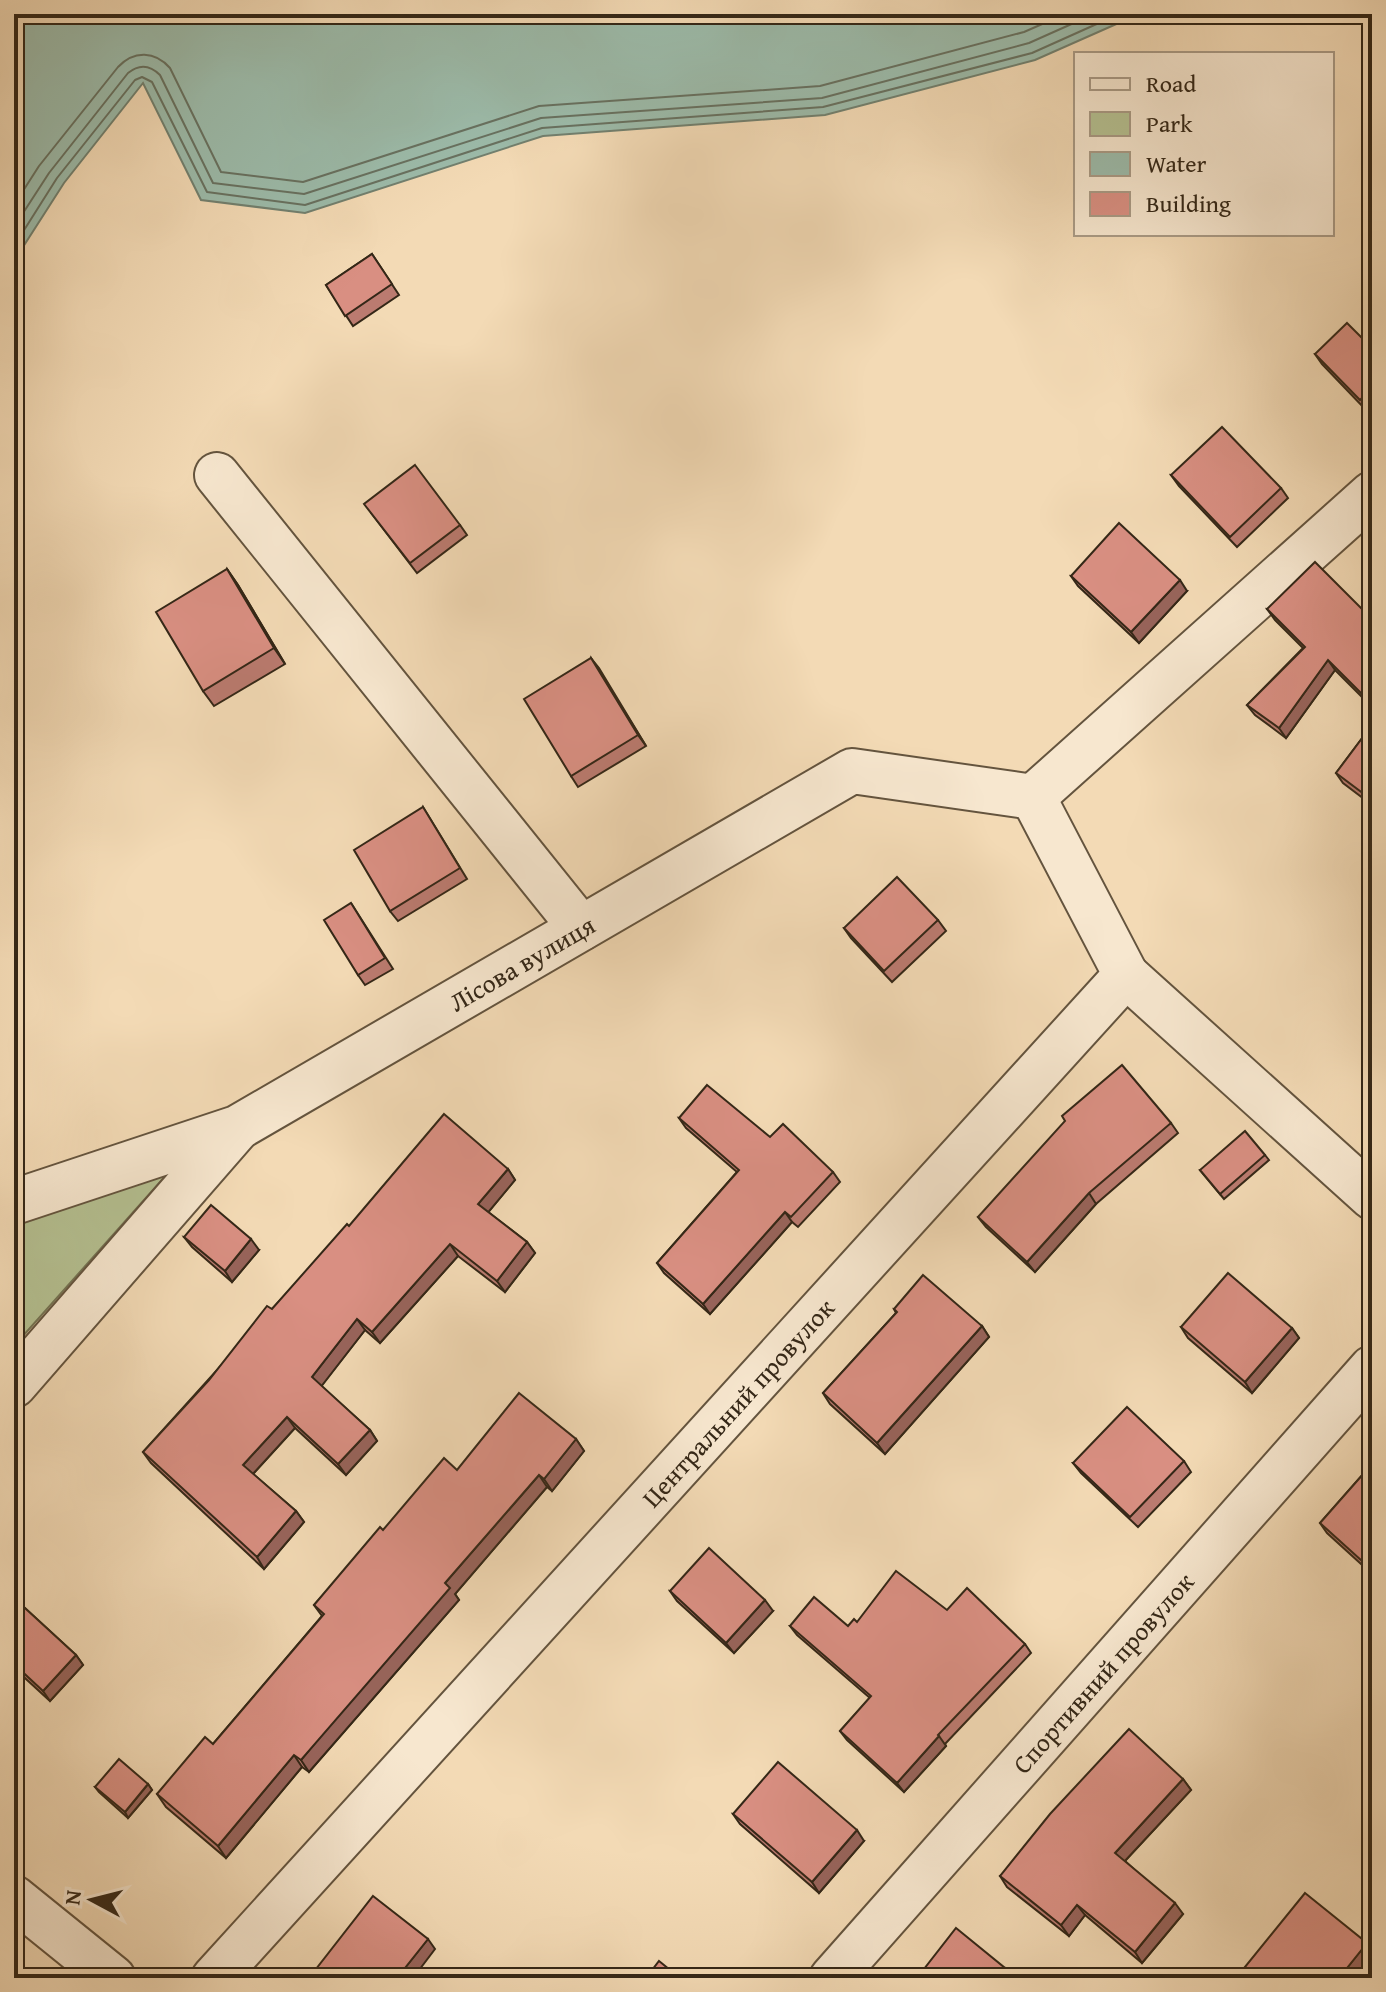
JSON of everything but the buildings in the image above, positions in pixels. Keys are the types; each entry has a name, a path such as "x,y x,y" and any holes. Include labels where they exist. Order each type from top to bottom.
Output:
{"street":[{"path":"217,475 581,928"},
{"path":"1369,503 1033,797 1126,975 1372,1197"},
{"name":"Лісова вулиця","path":"14,1202 237,1128 852,771 1033,797"},
{"name":"Центральний провулок","path":"214,1978 1126,975"},
{"path":"14,1385 237,1128"},
{"name":"Спортивний провулок","path":"832,1978 1372,1368"},
{"path":"14,1898 113,1978"}],"green space":[{"path":"169,1172 14,1346 14,1225"}],"water":[{"path":"14,14 1139,14 1035,60 825,115 543,136 305,213 201,200 143,83 64,183 14,261"}]}
